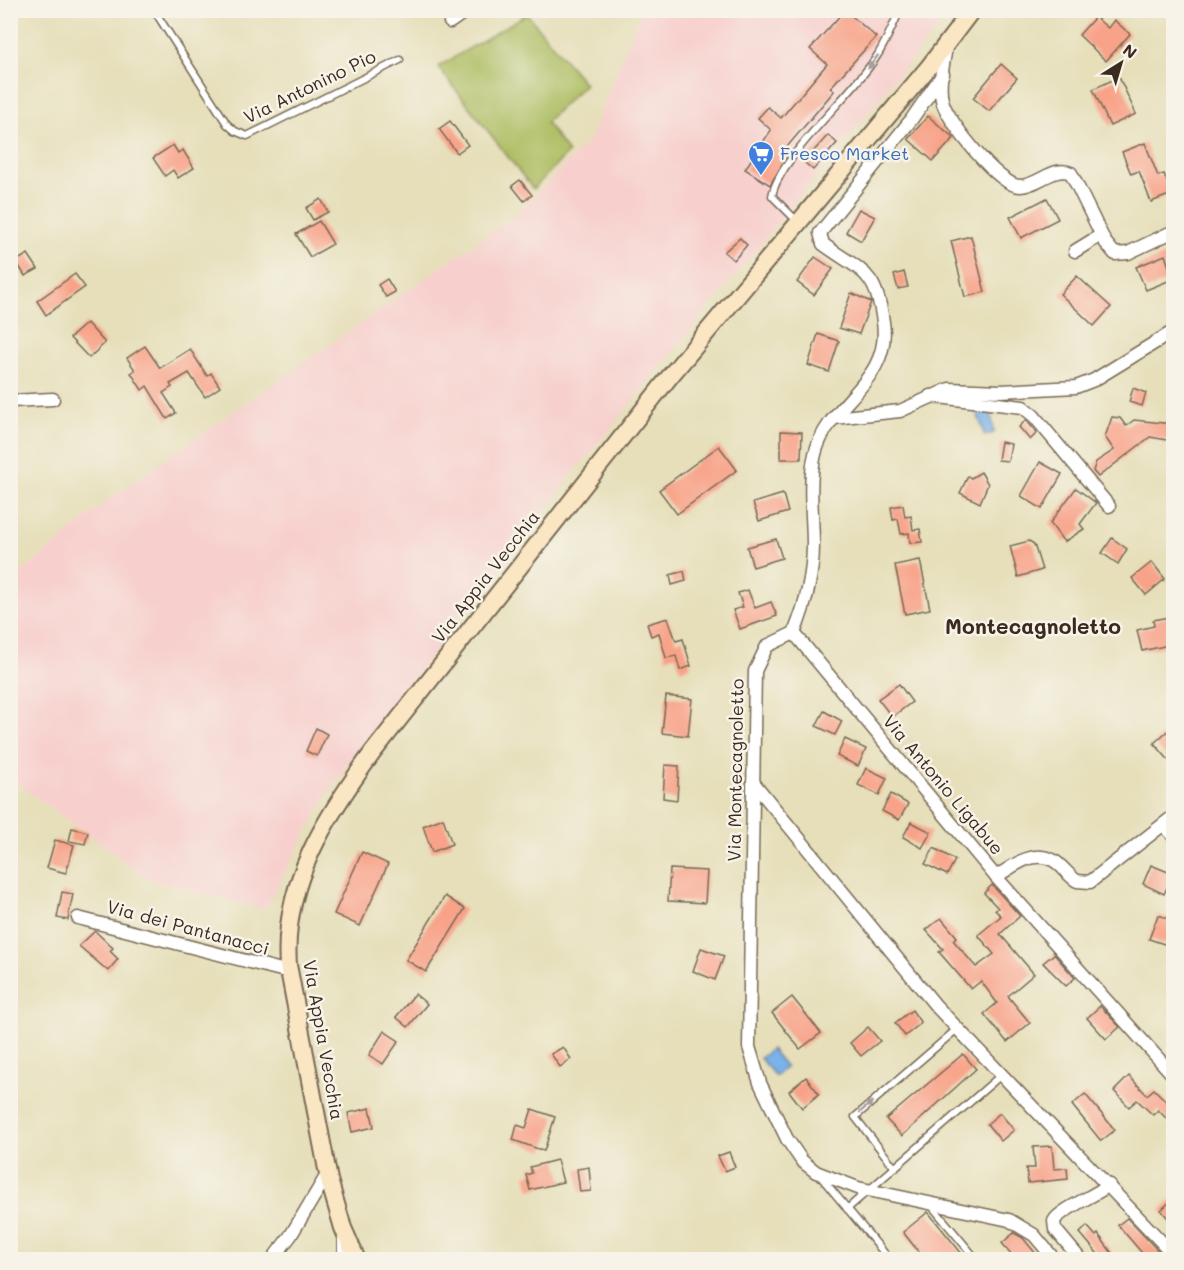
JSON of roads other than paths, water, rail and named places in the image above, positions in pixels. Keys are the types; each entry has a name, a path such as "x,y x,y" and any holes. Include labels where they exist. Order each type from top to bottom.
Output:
{"main road":[{"name":"Via Appia Vecchia","path":"357,1260 344,1228 328,1173 289,972 289,926 299,878 315,843 358,773 671,375 946,45 972,10"}],"street":[{"path":"450,22 467,10"},
{"path":"946,45 941,94 947,114 998,175 1018,186 1028,185 1060,171 1071,173 1101,235 1112,251 1124,254 1173,231"},
{"path":"794,633 806,604 812,568 813,463 818,446 834,418 877,367 884,347 880,302 872,281 859,267 823,244 820,233 911,120 942,74"},
{"path":"1075,251 1101,235"},
{"path":"834,418 889,413 954,389 1001,391 1076,387 1094,380 1173,331"},
{"path":"930,396 1023,407 1034,416 1109,506"},
{"path":"10,401 53,399"},
{"name":"Via Montecagnoletto","path":"794,633 767,646 755,671 748,1026 751,1057 763,1089 791,1146 802,1161 816,1172 845,1185 869,1191 1013,1221 1034,1235 1055,1260"},
{"name":"Via Antonio Ligabue","path":"794,633 996,877 1027,859 1042,856 1057,863 1077,881 1090,882 1169,820"},
{"path":"753,782 888,949 957,1029 1000,1076 1109,1185 1173,1255"},
{"path":"1169,820 1173,837"},
{"path":"996,877 1173,1076"},
{"name":"Via dei Pantanacci","path":"78,918 289,972"},
{"path":"272,1260 291,1235 328,1173"},
{"path":"1081,1260 1055,1229 1054,1221 1061,1212 1089,1200 1109,1185"},
{"path":"344,1228 345,1260"}],"lane":[{"name":"Via Antonino Pio","path":"154,10 227,124 238,134 246,136 400,60"},
{"path":"798,222 772,196 774,186 800,149 877,57 900,10"},
{"path":"895,1168 855,1117 957,1029"},
{"path":"847,1209 1000,1076"},
{"path":"816,1172 890,1260"},
{"path":"929,1203 977,1260"}],"water":[{"path":"980,406 990,408 994,433 984,435 977,412"},
{"path":"771,1049 786,1067 775,1076 760,1058"}],"place":[{"name":"Fresco Market","path":"761,177"}],"district":[{"name":"Montecagnoletto","path":"1033,627"}]}
